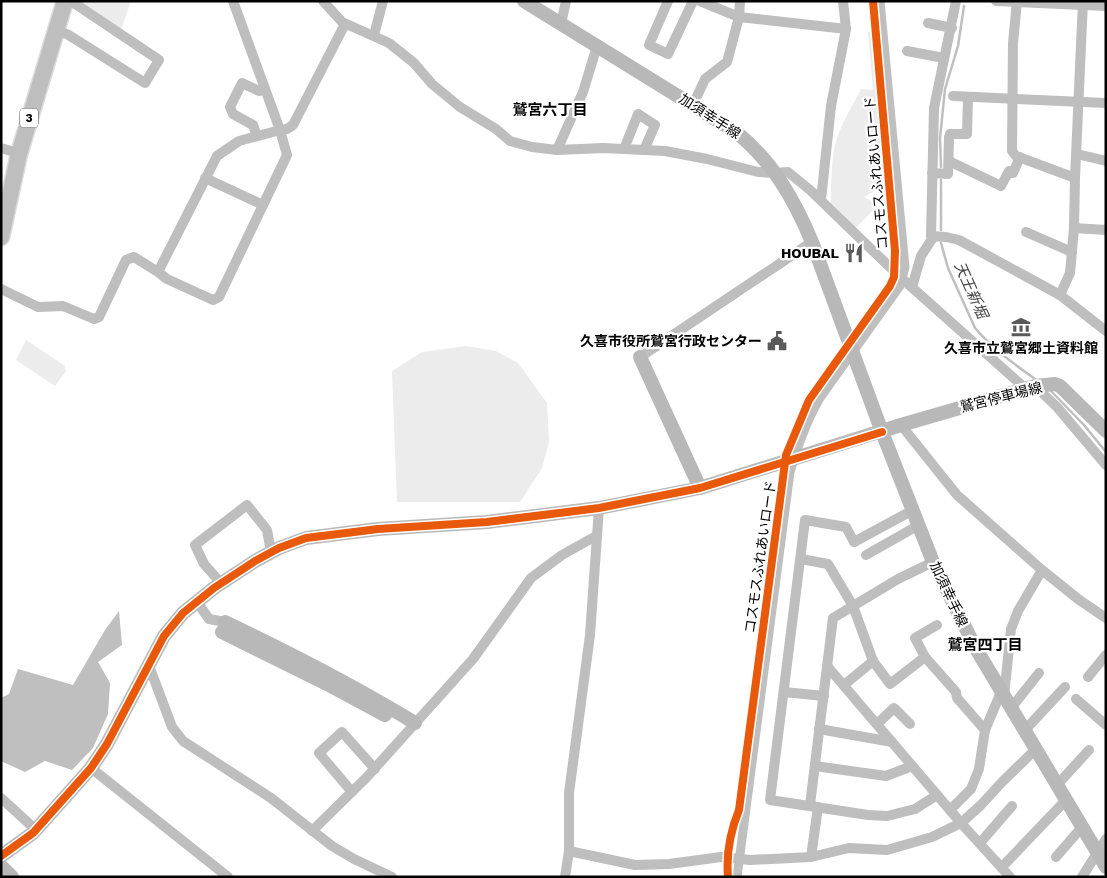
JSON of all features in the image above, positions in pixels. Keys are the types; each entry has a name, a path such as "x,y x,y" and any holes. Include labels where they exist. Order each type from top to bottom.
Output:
{"main road":[{"name":"3","path":"1,194 6,150 56,1"},
{"name":"3","path":"1,237 19,154 65,1"}],"street":[{"path":"55,30 67,34 145,83 159,60 71,1"},
{"path":"1,289 38,306 63,306 94,319 99,317 126,260 134,257 167,279 213,300 219,297 287,155 280,130 233,1"},
{"path":"323,1 345,24 389,43 414,63 432,84 460,107 510,140 532,147 557,150 604,148 664,151 707,159 758,172 788,172 821,200 909,285 1057,407 1106,465"},
{"path":"374,35 383,1"},
{"name":"加須幸手線","path":"524,1 736,132 750,143 776,173 788,191 812,242 882,432 933,562 975,648 1106,867"},
{"path":"561,24 566,1"},
{"path":"668,1 649,44 668,54 693,1"},
{"path":"700,1 738,17 846,29"},
{"path":"693,105 705,79 727,62 740,1"},
{"path":"821,200 831,106 846,29 843,1"},
{"path":"909,285 921,256 932,239 934,108 952,28 956,1"},
{"path":"996,1 1083,3 1106,6"},
{"path":"1017,2 1013,43 1012,151 1016,156 1075,178"},
{"path":"1060,295 1070,273 1074,228 1083,3"},
{"path":"928,23 952,28"},
{"path":"158,272 217,156 239,141 287,129 293,124 345,24"},
{"path":"557,150 583,92 597,46"},
{"path":"907,51 944,58"},
{"path":"257,136 253,125 233,114 230,108 242,83 259,91 265,89"},
{"path":"953,96 1106,103"},
{"path":"932,173 948,174 950,134 967,134 968,97"},
{"path":"624,149 638,114 655,125 644,150"},
{"path":"1077,154 1106,161"},
{"path":"949,161 1000,186 1009,171 1013,173 1020,157"},
{"path":"205,178 263,205"},
{"path":"1074,228 1106,230"},
{"path":"1026,232 1072,252"},
{"path":"931,236 959,240 1060,295 1106,331"},
{"path":"700,488 640,357 812,242"},
{"name":"鷲宮停車場線","path":"2,859 36,830 91,768 107,744 148,663 164,636 183,613 221,583 271,552 306,538 378,529 487,522 599,508 700,488 1031,387 1055,384 1060,386 1106,431"},
{"path":"902,425 957,495 1042,570 1078,599 1106,618"},
{"path":"221,583 204,564 195,545 247,504 267,530 271,552"},
{"path":"565,877 569,851 569,793 590,635 599,508"},
{"path":"913,510 854,542 846,527 805,520 770,800 868,815 887,816 915,809 937,795"},
{"path":"866,554 919,525"},
{"path":"312,831 375,768 473,660 531,578 562,555 596,536"},
{"path":"800,559 828,564 853,606 873,661 890,684 925,657"},
{"path":"811,857 815,766 833,618 898,579 933,562"},
{"path":"1006,698 1011,629 1018,611 1042,570"},
{"path":"197,602 210,619 223,627 328,672 370,696 412,726"},
{"path":"937,625 915,638 925,657 956,692 957,698 986,730"},
{"path":"1088,677 1106,655"},
{"path":"844,685 873,661"},
{"path":"148,663 172,727 183,741 271,798 312,831 354,859 392,877"},
{"path":"827,666 961,823 1010,877"},
{"path":"950,810 971,789 979,769 986,730 1006,698 1039,672"},
{"path":"1025,730 1065,687"},
{"path":"784,692 824,696"},
{"path":"1076,699 1106,725"},
{"path":"877,724 894,708 910,724"},
{"path":"819,729 892,742"},
{"path":"352,792 319,753 342,732 375,768"},
{"path":"569,851 635,864 669,864 721,857 750,860 811,857 849,848 887,850 932,837 961,823 1036,749"},
{"path":"1057,785 1089,750"},
{"path":"815,766 886,776 912,766"},
{"path":"91,768 228,877"},
{"path":"1,798 36,830"},
{"path":"1002,867 1066,800"},
{"path":"980,843 1012,806"},
{"path":"1056,857 1082,827"},
{"path":"1082,877 1106,839"},
{"path":"2,859 12,877"}],"shaded area":[{"path":"78,1 131,1 121,30"},
{"path":"868,32 873,32 892,252 890,251 883,186 864,197 875,203 876,207 856,228 831,204 832,167 837,138 861,89 873,90"},
{"path":"26,340 65,366 66,371 55,386 16,360"},
{"path":"466,346 496,351 518,363 547,403 549,442 542,468 520,502 397,502 392,371 422,352"},
{"path":"119,611 122,645 98,662 110,683 108,714 93,748 72,770 45,761 25,772 1,761 1,698 9,694 18,669 73,685 105,630"}],"waterway":[{"path":"737,877 790,472 803,434 820,398 900,286 905,267 880,1"},
{"name":"天王新堀","path":"941,167 940,138 945,89 958,46 964,6"},
{"name":"天王新堀","path":"941,180 941,230"},
{"name":"天王新堀","path":"941,243 948,268 975,328 1011,362 1035,379"},
{"name":"天王新堀","path":"1051,391 1084,425 1106,452"}],"cycle path":[{"name":"コスモスふれあいロード","path":"728,877 728,851 733,826 739,810 786,455 809,400 890,286 894,277 895,251 873,1"},
{"path":"1,856 33,833 91,768 107,744 164,636 183,613 214,588 255,561 279,548 306,538 378,529 487,522 599,508 700,488 882,432"}],"place":[{"name":"HOUBAL","path":"854,253"},
{"name":"久喜市立鷲宮郷土資料館","path":"1021,327"},
{"name":"久喜市役所鷲宮行政センター","path":"777,341"}],"district":[{"name":"鷲宮六丁目","path":"550,110"},
{"name":"鷲宮四丁目","path":"985,645"}]}
